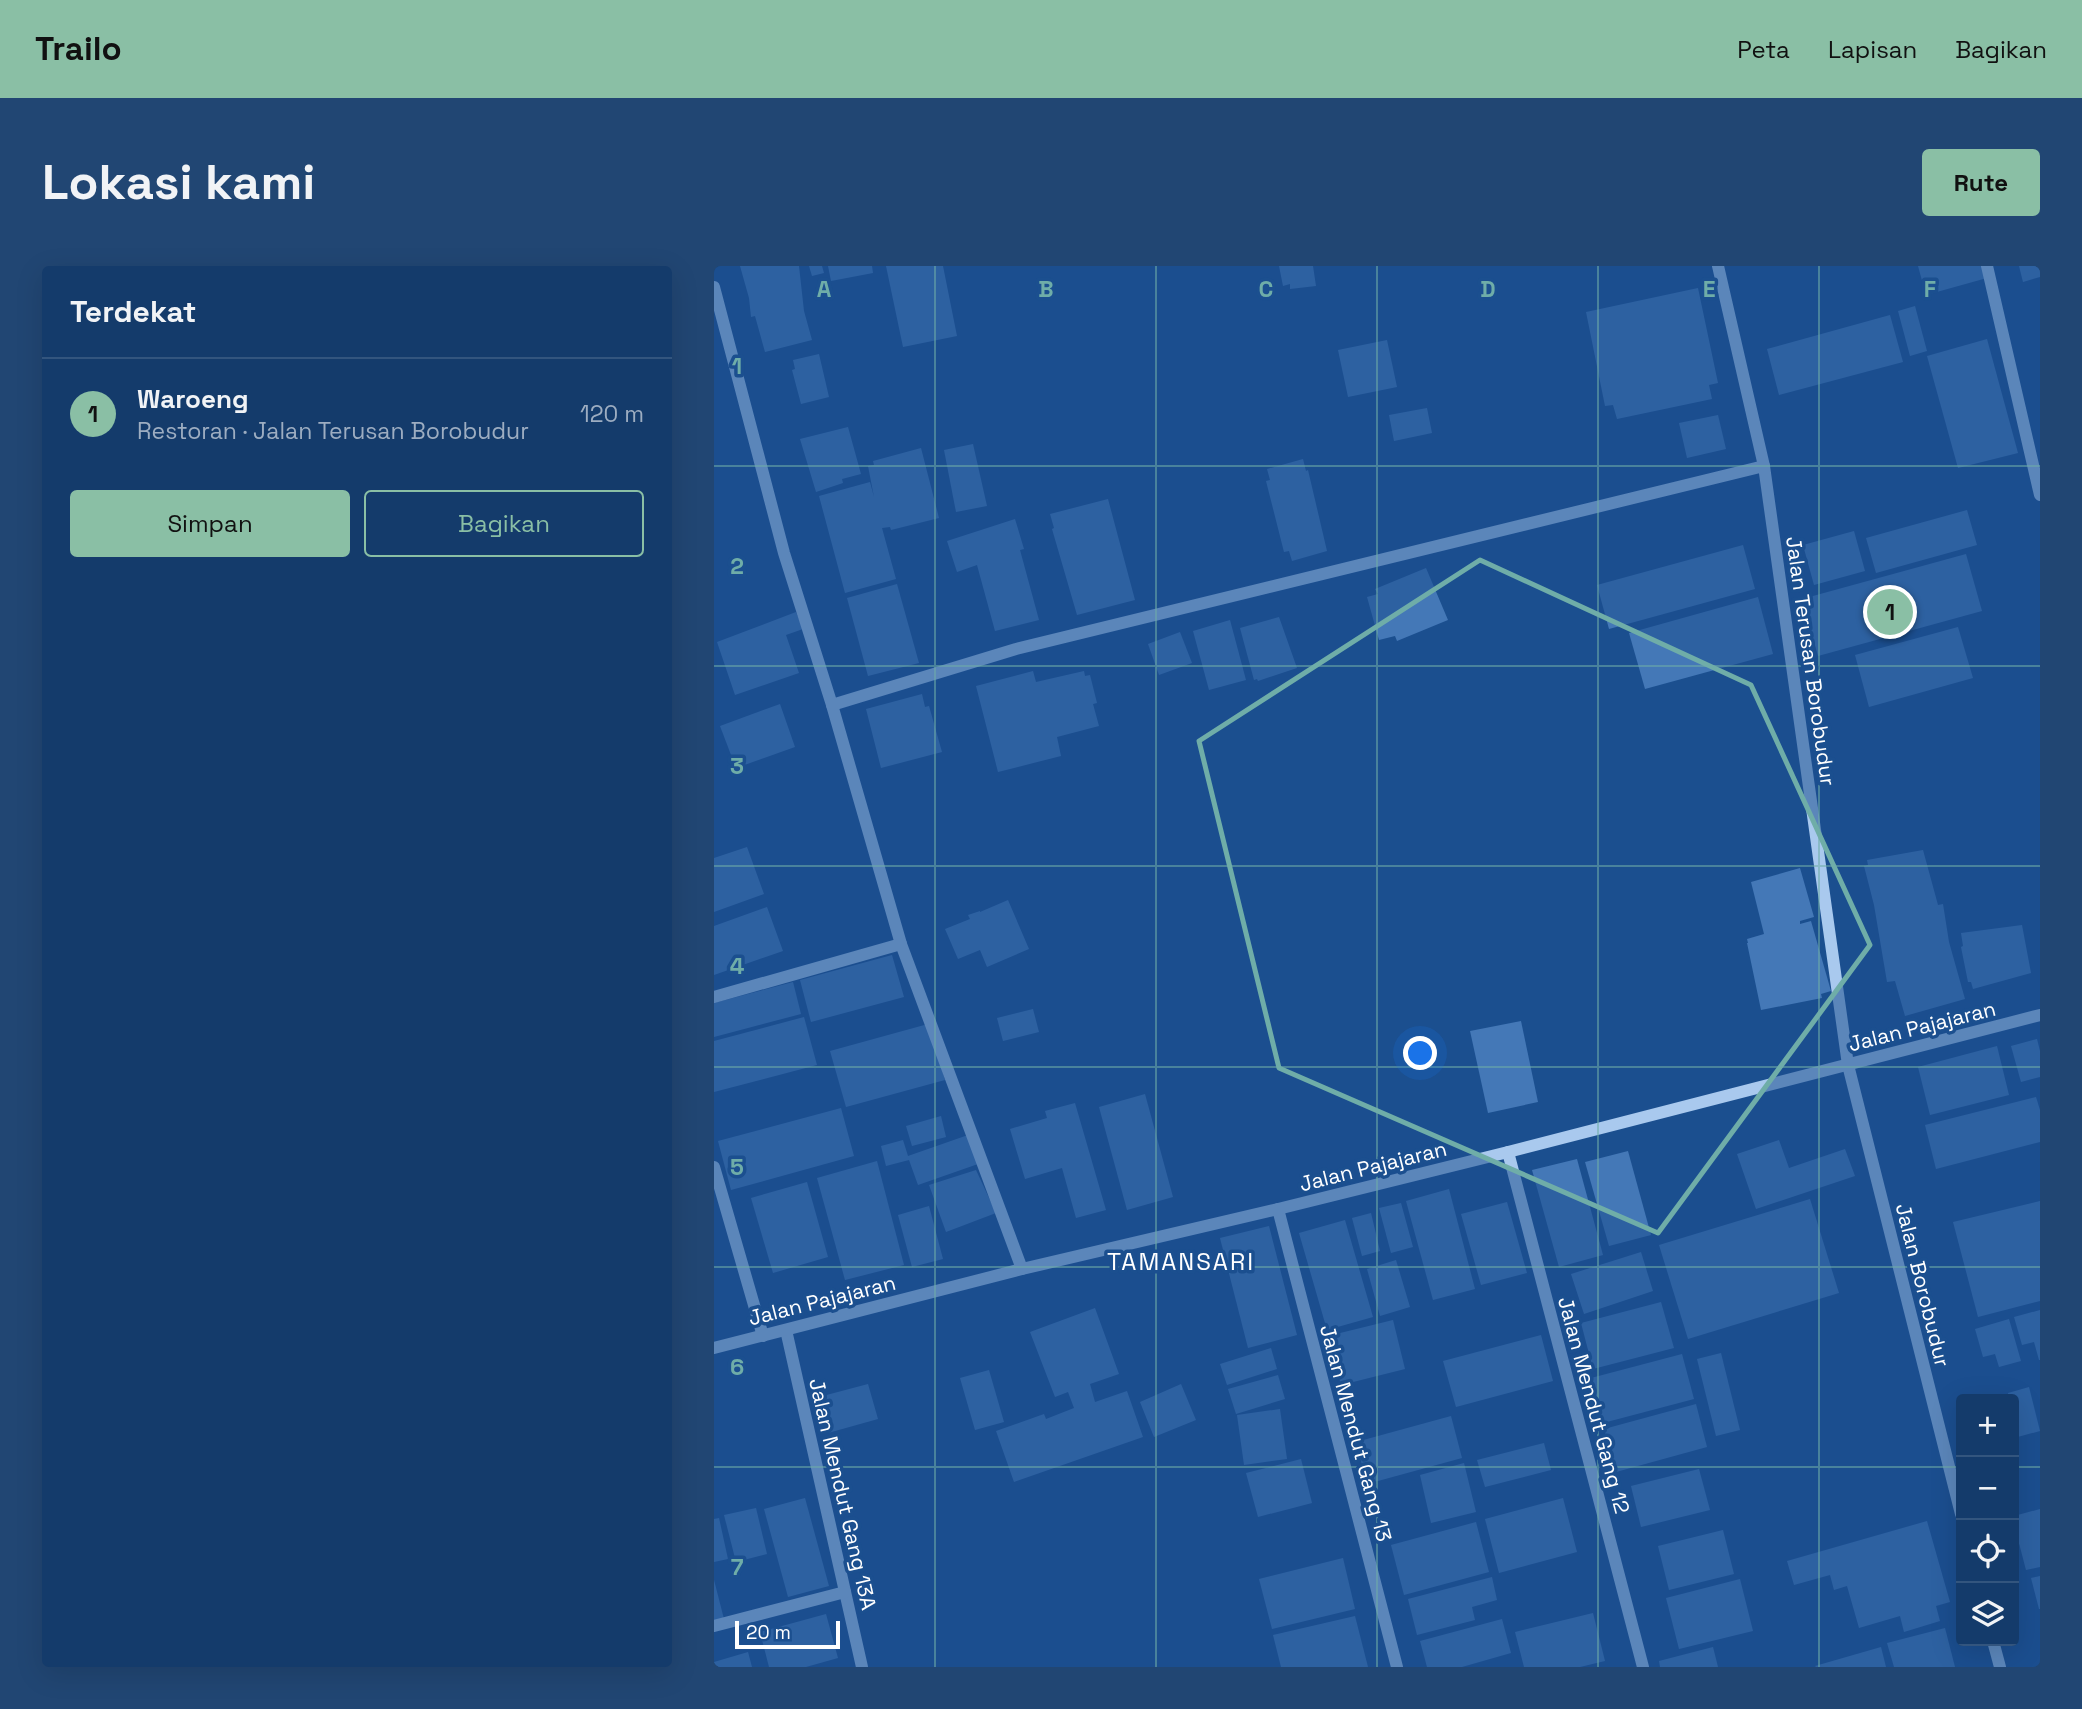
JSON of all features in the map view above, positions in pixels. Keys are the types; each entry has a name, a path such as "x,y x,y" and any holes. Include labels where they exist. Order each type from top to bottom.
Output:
{"street":[{"name":"Jalan Terusan Borobudur","path":"1718,266 1764,466 1848,1065"},
{"path":"1987,266 2040,495"},
{"path":"714,287 784,554 832,705 901,944 1022,1269"},
{"path":"832,705 1016,649 1764,466"},
{"path":"714,997 901,944"},
{"name":"Jalan Pajajaran","path":"714,1348 1022,1269 1508,1152 2040,1016"},
{"name":"Jalan Borobudur","path":"1848,1065 1956,1494"},
{"name":"Jalan Mendut Gang 12","path":"1508,1152 1643,1667"},
{"path":"714,1167 763,1335"},
{"name":"Jalan Mendut Gang 13","path":"1278,1209 1397,1667"},
{"name":"Jalan Mendut Gang 13A","path":"786,1330 862,1667"},
{"path":"714,1626 845,1592"},
{"path":"1994,1646 2000,1667"}],"highlighted area":[{"path":"1480,560 1751,685 1870,945 1658,1233 1279,1068 1199,741"}],"building":[{"path":"740,266 799,266 804,311 812,340 765,352 755,316 751,317"},
{"path":"809,266 822,266 824,273 812,276"},
{"path":"828,266 872,266 873,273 831,281"},
{"path":"886,266 943,266 957,336 903,347"},
{"path":"1279,266 1313,266 1316,286 1290,289 1290,284 1283,286"},
{"path":"1918,266 1983,266 1987,278 1926,295"},
{"path":"2019,266 2040,266 2040,277 2023,282"},
{"path":"1698,288 1718,383 1709,385 1712,399 1617,419 1613,405 1605,406 1586,312"},
{"path":"1915,306 1927,351 1910,356 1898,311"},
{"path":"1890,315 1903,362 1779,395 1767,349"},
{"path":"1987,339 2018,453 1958,468 1927,356"},
{"path":"1387,340 1397,387 1348,397 1338,350"},
{"path":"819,354 829,397 801,404 792,370 795,369 793,360"},
{"path":"1427,408 1432,433 1394,441 1389,415"},
{"path":"1718,415 1726,449 1687,458 1679,423"},
{"path":"848,427 861,474 842,479 843,483 816,492 800,439"},
{"path":"973,444 987,506 956,512 944,450"},
{"path":"921,448 939,518 891,530 890,527 882,528 896,579 845,593 819,496 870,482 874,497 868,466 874,465 873,461"},
{"path":"1303,459 1327,551 1292,561 1289,551 1284,552 1266,481 1270,480 1267,469"},
{"path":"1108,499 1135,600 1077,615 1050,514"},
{"path":"1967,510 1977,545 1876,573 1866,538"},
{"path":"1015,519 1024,549 1020,550 1039,620 995,631 977,565 957,572 947,541"},
{"path":"1854,531 1865,571 1814,585 1803,545"},
{"path":"1743,545 1755,589 1609,629 1597,585"},
{"path":"1966,554 1982,611 1818,656 1802,599"},
{"path":"1426,568 1448,620 1397,641 1395,636 1379,640 1367,597 1378,594 1375,589"},
{"path":"897,584 919,663 868,676 847,598"},
{"path":"1758,597 1773,654 1645,689 1629,633"},
{"path":"796,612 803,629 786,635 799,673 735,695 717,642"},
{"path":"1279,617 1297,668 1254,680 1240,628"},
{"path":"1230,620 1246,680 1209,690 1193,631"},
{"path":"1958,627 1973,678 1869,707 1855,655"},
{"path":"1180,632 1192,663 1159,675 1148,644"},
{"path":"1033,671 1036,682 1084,671 1085,676 1090,675 1099,726 1057,737 1061,756 998,772 976,686"},
{"path":"922,694 925,707 929,706 942,752 881,768 866,709"},
{"path":"780,704 795,747 736,768 720,726"},
{"path":"747,847 764,894 714,912 714,858"},
{"path":"1923,850 1938,905 1943,904 1949,942 1965,999 1905,1016 1895,981 1887,982 1874,905 1864,866 1868,865 1867,860"},
{"path":"1800,868 1814,917 1800,921 1800,924 1811,921 1831,991 1821,994 1822,998 1761,1010 1747,939 1764,934 1751,882"},
{"path":"1008,900 1029,949 987,967 980,950 958,959 945,929 970,919 968,915"},
{"path":"767,907 783,951 714,975 714,926"},
{"path":"2022,925 2031,973 1973,989 1971,982 1968,982 1961,933"},
{"path":"892,955 904,997 811,1022 800,980"},
{"path":"793,982 801,1014 714,1037 714,1003"},
{"path":"1033,1009 1039,1032 1003,1041 997,1018"},
{"path":"804,1017 817,1065 714,1092 714,1041"},
{"path":"1521,1021 1538,1102 1488,1113 1470,1031"},
{"path":"928,1024 945,1080 846,1107 830,1051"},
{"path":"2037,1039 2040,1077 2021,1082 2011,1046"},
{"path":"1997,1046 2009,1095 1930,1115 1918,1067"},
{"path":"1145,1094 1173,1197 1127,1210 1099,1107"},
{"path":"2036,1097 2040,1110 2040,1142 1936,1169 1925,1125"},
{"path":"1075,1103 1106,1210 1076,1218 1062,1168 1025,1179 1010,1129 1047,1118 1045,1111"},
{"path":"841,1108 854,1156 731,1190 718,1141"},
{"path":"941,1116 946,1137 912,1146 906,1126"},
{"path":"968,1135 978,1164 918,1185 909,1160 886,1166 881,1146 903,1140 908,1156"},
{"path":"1779,1140 1789,1168 1845,1149 1855,1176 1756,1209 1737,1154"},
{"path":"1628,1151 1651,1235 1609,1246 1585,1162"},
{"path":"1577,1159 1603,1255 1559,1267 1532,1170"},
{"path":"877,1161 904,1265 845,1280 817,1178"},
{"path":"976,1170 996,1213 946,1232 929,1185"},
{"path":"807,1182 828,1257 773,1273 751,1198"},
{"path":"1449,1189 1475,1289 1433,1300 1406,1201"},
{"path":"1810,1199 1839,1293 1688,1339 1659,1245"},
{"path":"2040,1201 2040,1301 1978,1317 1953,1222"},
{"path":"1507,1202 1527,1273 1481,1285 1461,1214"},
{"path":"1401,1203 1413,1247 1391,1253 1379,1208"},
{"path":"929,1206 943,1259 912,1267 898,1215"},
{"path":"1371,1213 1380,1251 1362,1256 1352,1218"},
{"path":"1345,1220 1373,1317 1327,1330 1299,1233"},
{"path":"1269,1226 1297,1335 1248,1348 1220,1238"},
{"path":"1641,1252 1653,1291 1584,1314 1571,1274"},
{"path":"1396,1260 1410,1307 1380,1316 1367,1269"},
{"path":"1661,1302 1674,1348 1593,1369 1581,1323"},
{"path":"1095,1308 1119,1374 1090,1384 1095,1402 1127,1391 1143,1437 1014,1482 996,1431 1044,1414 1046,1419 1074,1408 1068,1392 1055,1397 1030,1332"},
{"path":"2040,1310 2039,1360 2034,1342 2022,1345 2014,1317"},
{"path":"2009,1319 2021,1361 1999,1367 1995,1354 1983,1357 1975,1329"},
{"path":"1393,1320 1405,1369 1341,1385 1328,1336"},
{"path":"1541,1335 1553,1381 1456,1407 1443,1361"},
{"path":"1271,1348 1277,1369 1227,1385 1220,1364"},
{"path":"1721,1353 1740,1430 1716,1436 1697,1359"},
{"path":"1682,1354 1694,1399 1603,1423 1591,1378"},
{"path":"989,1370 1004,1422 975,1430 960,1378"},
{"path":"1278,1375 1285,1399 1236,1414 1228,1389"},
{"path":"868,1384 878,1419 828,1433 819,1397"},
{"path":"1181,1384 1196,1420 1154,1437 1140,1402"},
{"path":"2029,1387 2040,1431 2019,1437 2019,1394 2008,1393"},
{"path":"1696,1404 1707,1447 1616,1472 1604,1429"},
{"path":"1280,1409 1287,1459 1244,1465 1237,1415"},
{"path":"1451,1416 1462,1458 1367,1484 1356,1442"},
{"path":"1544,1443 1551,1470 1485,1487 1477,1460"},
{"path":"1301,1459 1312,1503 1258,1517 1246,1473"},
{"path":"1464,1463 1476,1512 1431,1523 1420,1475"},
{"path":"1699,1469 1710,1510 1641,1527 1631,1486"},
{"path":"805,1498 829,1586 788,1597 764,1509"},
{"path":"1563,1498 1577,1552 1499,1573 1485,1519"},
{"path":"756,1508 767,1554 736,1562 724,1515"},
{"path":"2040,1509 2040,1567 2026,1570 2019,1543 2019,1515"},
{"path":"719,1518 728,1559 714,1562 714,1519"},
{"path":"1927,1521 1950,1602 1936,1606 1940,1621 1904,1632 1900,1616 1859,1628 1847,1586 1834,1590 1830,1575 1794,1585 1787,1561"},
{"path":"1476,1522 1489,1572 1404,1595 1391,1545"},
{"path":"1723,1530 1734,1574 1669,1590 1658,1546"},
{"path":"1343,1558 1355,1609 1272,1629 1259,1579"},
{"path":"2040,1576 2040,1609 2039,1609 2031,1578"},
{"path":"1492,1577 1497,1600 1472,1607 1475,1620 1417,1635 1408,1599"},
{"path":"1740,1579 1753,1631 1679,1649 1666,1598"},
{"path":"714,1580 724,1619 714,1622"},
{"path":"1593,1613 1605,1661 1580,1667 1524,1667 1515,1632"},
{"path":"826,1614 838,1658 806,1667 769,1667 760,1632"},
{"path":"1355,1616 1368,1667 1281,1667 1273,1635"},
{"path":"1502,1619 1511,1653 1462,1667 1427,1667 1420,1641"},
{"path":"1945,1628 1955,1667 1894,1667 1887,1643"},
{"path":"1713,1647 1718,1667 1660,1667 1659,1661"},
{"path":"1881,1647 1886,1667 1815,1666"},
{"path":"748,1652 752,1667 714,1667 714,1662"}],"place":[{"name":"Waroeng","path":"1890,612"}],"district":[{"name":"TAMANSARI","path":"1181,1261"}]}
